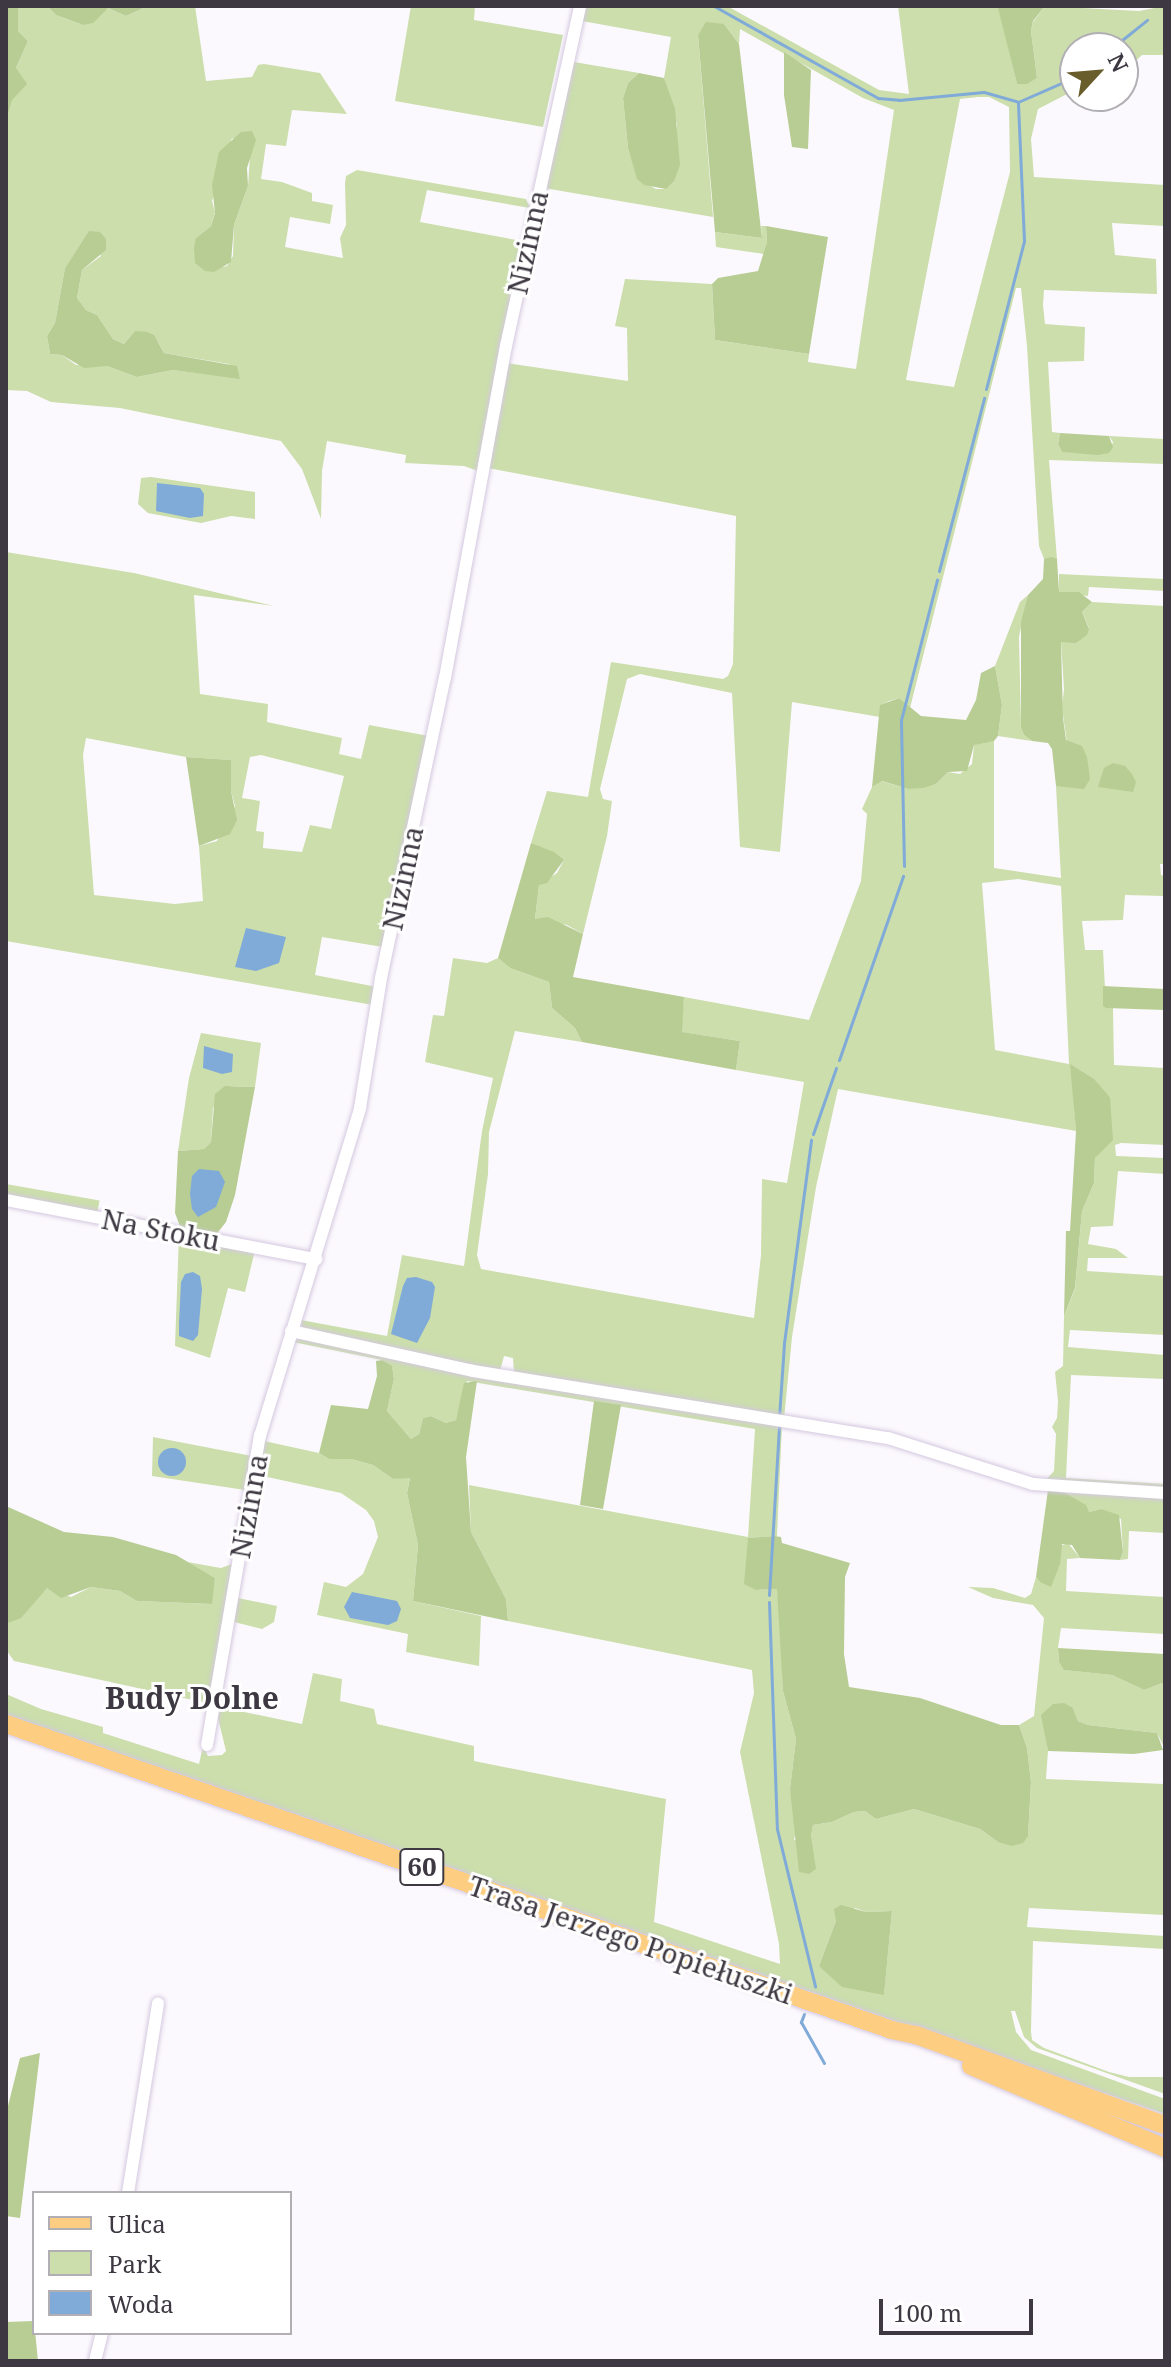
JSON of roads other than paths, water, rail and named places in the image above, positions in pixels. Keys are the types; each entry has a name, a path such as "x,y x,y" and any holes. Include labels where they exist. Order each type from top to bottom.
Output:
{"main road":[{"name":"Trasa Jerzego Popiełuszki","path":"6,1724 892,2030 1075,2112 1165,2148"},
{"name":"Trasa Jerzego Popiełuszki","path":"892,2030 916,2035 1165,2125"}],"street":[{"name":"Nizinna","path":"207,1745 255,1459 360,1108 381,978 445,678 506,346 580,6"},
{"name":"Na Stoku","path":"6,1200 316,1259"},
{"path":"291,1331 484,1373 888,1438 1040,1485 1165,1493"},
{"path":"128,2191 158,2003"},
{"path":"95,2361 102,2335"}],"water":[{"path":"157,483 200,488 204,494 203,516 190,518 156,511"},
{"path":"246,928 286,937 279,963 256,971 235,967"},
{"path":"204,1046 233,1054 232,1072 222,1074 203,1068"},
{"path":"199,1169 219,1171 225,1182 216,1207 198,1217 192,1209 190,1194 192,1176"},
{"path":"193,1272 200,1276 202,1289 198,1335 193,1341 179,1336 179,1323 181,1282 185,1274"},
{"path":"416,1277 432,1282 435,1287 430,1318 417,1343 391,1334 403,1286 407,1278"},
{"path":"172,1448 182,1452 186,1462 182,1472 172,1476 162,1472 158,1462 162,1452"},
{"path":"352,1592 397,1601 401,1609 397,1621 388,1625 350,1618 344,1607"}],"waterway":[{"path":"714,6 878,98 899,100 984,92 1018,102"},
{"path":"1132,32 1147,20"},
{"path":"986,389 1024,241 1018,102 1059,84"},
{"path":"939,571 984,398"},
{"path":"904,866 901,720 937,580"},
{"path":"839,1060 903,876"},
{"path":"813,1134 836,1068"},
{"path":"779,1417 784,1343 811,1140"},
{"path":"769,1595 779,1425"},
{"path":"769,1602 777,1829 815,1986"},
{"path":"804,2014 801,2022 824,2063"}],"district":[{"name":"Budy Dolne","path":"192,1698"}]}
